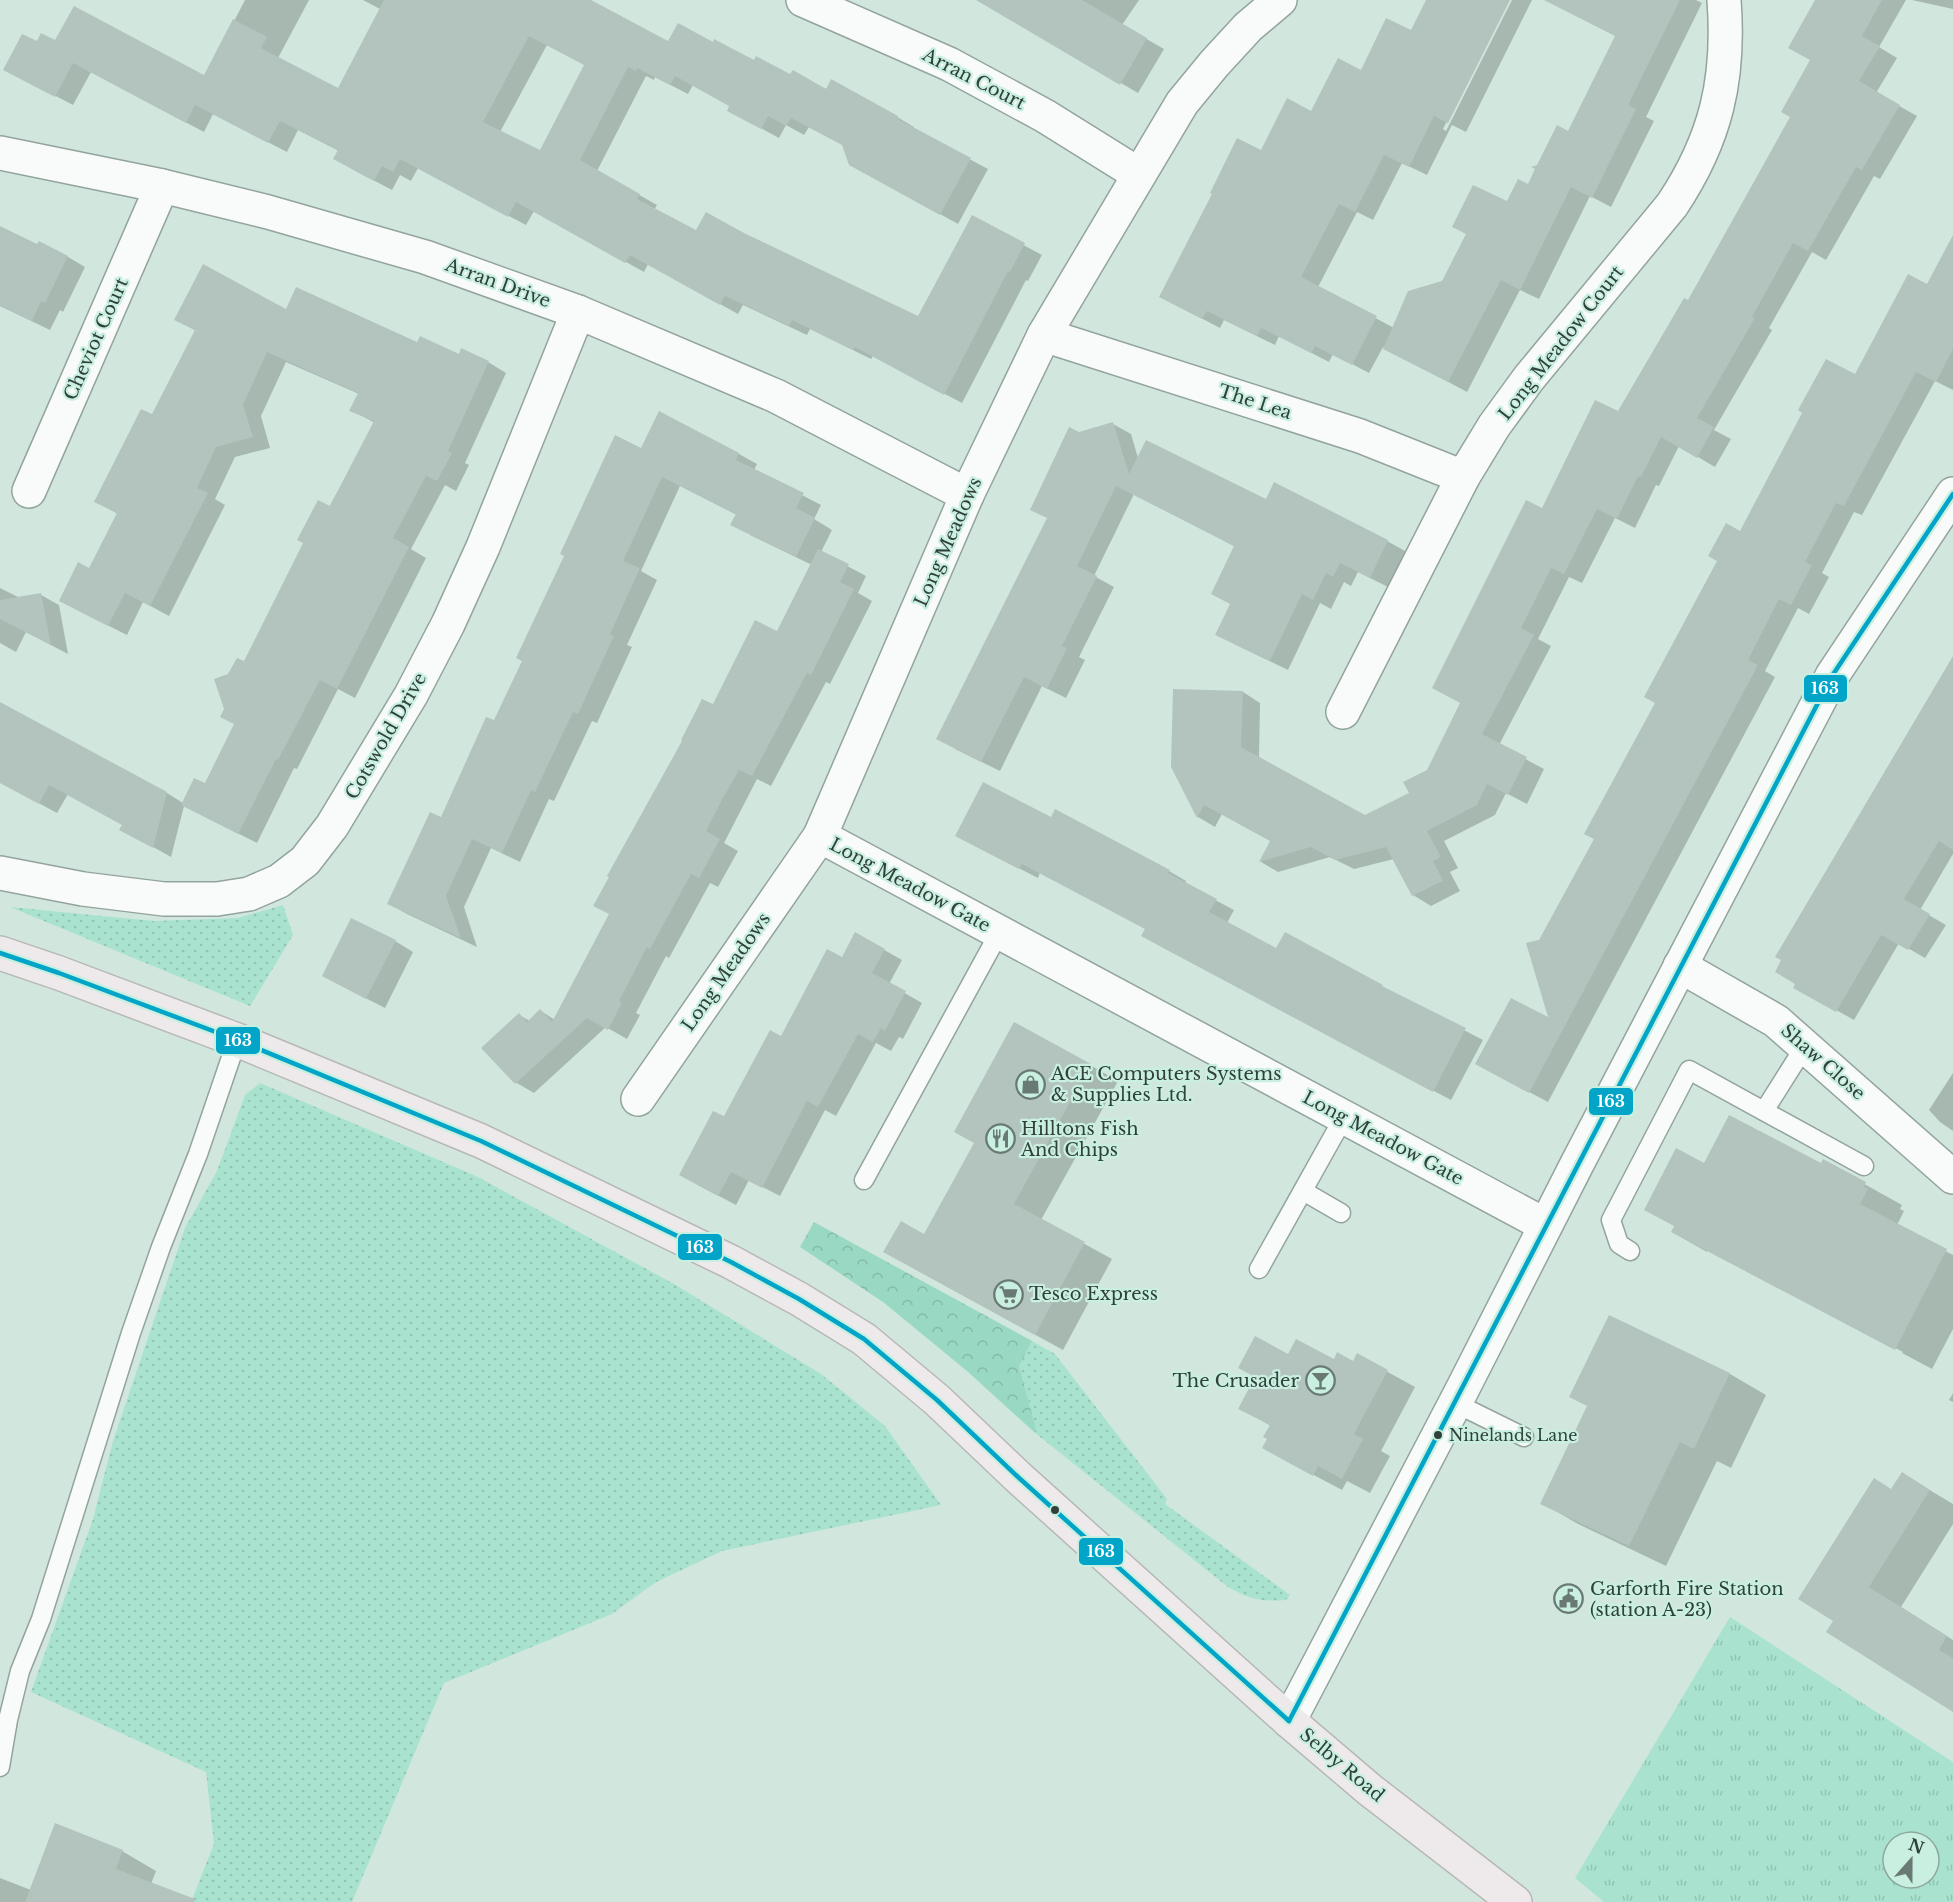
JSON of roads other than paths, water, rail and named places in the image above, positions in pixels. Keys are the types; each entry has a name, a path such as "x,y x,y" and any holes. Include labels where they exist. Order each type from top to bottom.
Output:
{"highway":[{"name":"Selby Road","path":"0,953 237,1040 491,1146 731,1262 799,1299 864,1339 938,1400 1017,1477 1290,1721 1370,1790 1515,1902"}],"street":[{"name":"Arran Court","path":"803,0 854,10 1045,116 1138,174"},
{"name":"Long Meadows","path":"638,1099 820,836 967,495 1044,334 1182,103 1248,27 1280,0"},
{"name":"Long Meadow Court","path":"1343,712 1463,477 1494,426 1529,378 1672,205 1689,179 1710,131 1721,91 1725,60 1724,0"},
{"name":"Arran Drive","path":"0,153 162,186 268,212 425,256 578,312 776,396 967,495"},
{"name":"Cheviot Court","path":"29,491 162,186"},
{"name":"Cotswold Drive","path":"0,873 83,889 164,899 217,899 249,894 279,881 305,861 332,826 375,756 411,695 448,624 483,547 578,312"},
{"name":"The Lea","path":"1044,334 1360,436 1463,477"},
{"path":"1290,1721 1545,1225 1832,676 1953,494"},
{"name":"Long Meadow Gate","path":"820,836 1545,1225"},
{"name":"Shaw Close","path":"1680,966 1776,1021 1953,1177"}],"lane":[{"name":"Long Meadow Gate","path":"864,1180 999,933"},
{"path":"0,1767 20,1671 42,1619 131,1333 161,1247 198,1154 237,1040"},
{"path":"1764,1111 1805,1046"},
{"path":"1630,1251 1619,1244 1611,1220 1689,1070 1864,1166"},
{"path":"1259,1269 1344,1117"},
{"path":"1303,1191 1341,1213"},
{"path":"1455,1403 1524,1437"}],"place":[{"name":"ACE Computers Systems & Supplies Ltd.","path":"1030,1084"},
{"name":"Hilltons Fish And Chips","path":"1000,1139"},
{"name":"Tesco Express","path":"1008,1294"},
{"name":"The Crusader","path":"1320,1381"},
{"name":"Ninelands Lane","path":"1438,1435"},
{"name":"Garforth Fire Station (station A-23)","path":"1569,1599"}]}
